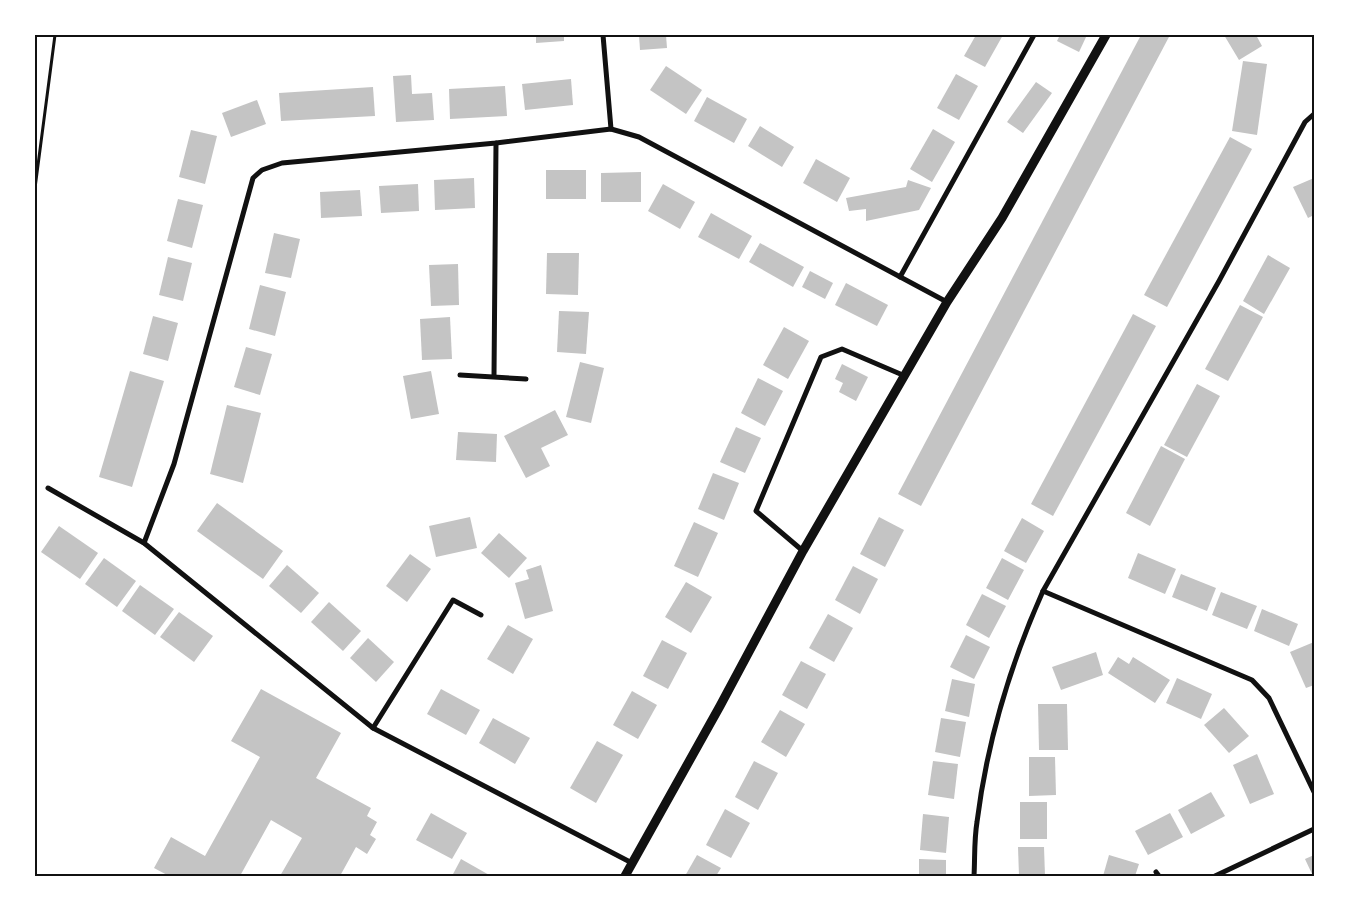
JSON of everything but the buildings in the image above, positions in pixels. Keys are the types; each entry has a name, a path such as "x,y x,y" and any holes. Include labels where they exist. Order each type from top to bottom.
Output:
{"street":[{"path":"603,35 611,129"},
{"path":"900,277 1034,35"},
{"path":"625,876 803,552 947,302 1002,218 1106,35"},
{"path":"974,876 976,824 1000,706 1024,634 1043,591 1214,289 1305,122 1314,114"},
{"path":"144,543 174,464 253,178 262,170 282,162 496,144 611,129 639,137 947,302"},
{"path":"494,376 496,144"},
{"path":"803,552 756,510 821,357 842,349 905,376"},
{"path":"460,375 526,378"},
{"path":"48,488 144,543 373,728 632,863"},
{"path":"1043,591 1252,680 1269,698 1314,792"},
{"path":"373,728 453,600 481,615"},
{"path":"1215,876 1314,829"}],"path":[{"path":"35,188 54,35"}]}
